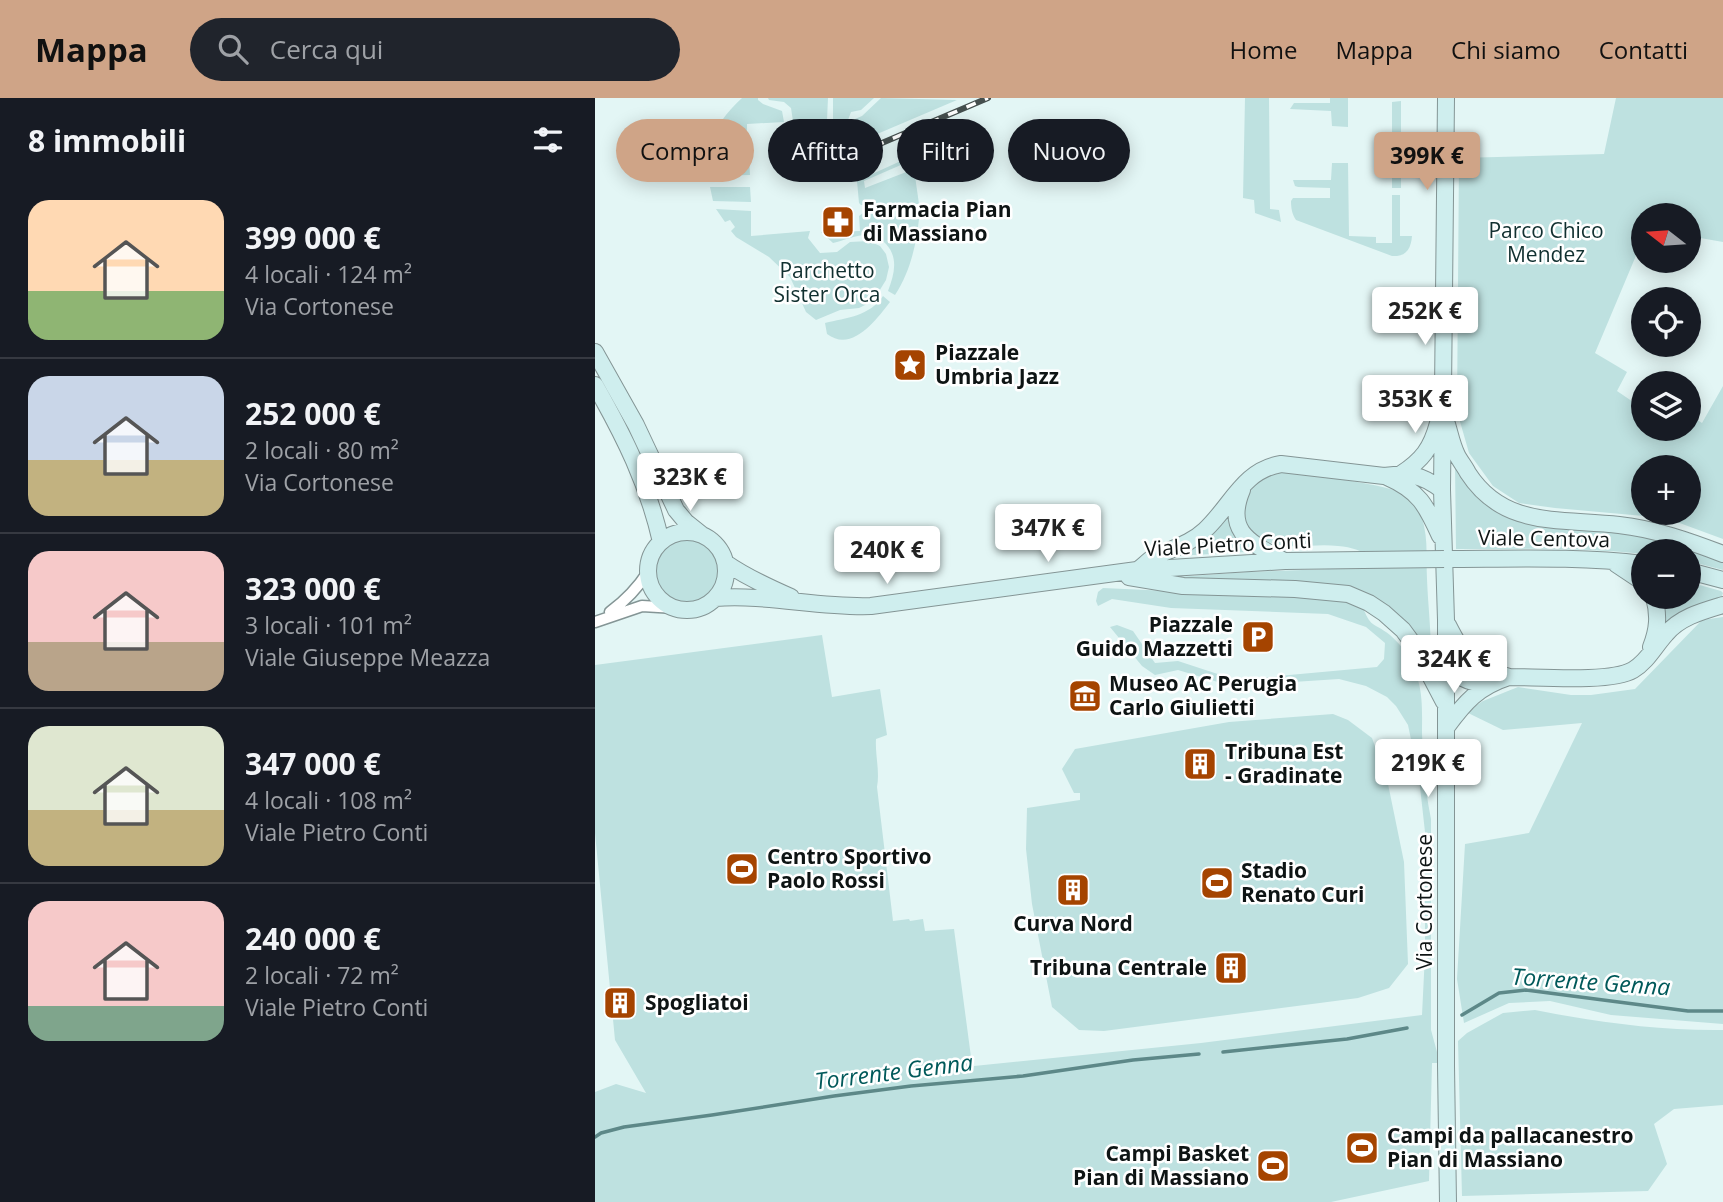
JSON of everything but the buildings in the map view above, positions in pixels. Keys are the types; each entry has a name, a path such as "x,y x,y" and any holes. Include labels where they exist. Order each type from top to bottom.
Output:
{"main road":[{"name":"Via Cortonese","path":"1446,98 1442,542 1446,620 1445,1066 1448,1202"},
{"name":"Viale Pietro Conti","path":"595,352 631,415 676,510 685,522 712,541 721,551 726,563 768,587 806,603"},
{"path":"595,385 640,471 661,542 680,532 701,534"},
{"path":"1393,475 1415,464 1427,451 1434,438 1442,408"},
{"path":"1442,408 1457,455 1475,483 1493,502 1534,518 1621,525 1682,538 1723,554"},
{"path":"1137,570 1151,559 1183,545 1204,531 1246,481 1267,466 1281,464 1422,477 1442,490"},
{"path":"1393,475 1423,503 1442,542"},
{"path":"1246,481 1237,504 1236,517 1244,537 1285,561"},
{"name":"Viale Pietro Conti","path":"648,572 649,561 661,542"},
{"name":"Viale Pietro Conti","path":"675,608 697,609 715,598 736,597 871,606 1137,570 1285,561 1444,559"},
{"name":"Viale Centova","path":"1444,559 1631,563"},
{"path":"1611,561 1631,574"},
{"path":"715,598 726,576 726,563"},
{"path":"648,572 650,584 656,594 675,608"},
{"path":"1113,574 1183,586 1348,594 1384,612 1403,630 1446,705"},
{"path":"1701,574 1723,580"},
{"path":"1446,620 1457,644 1471,661 1491,672 1509,677 1619,676 1644,662 1668,631 1680,622 1723,605"},
{"path":"1644,662 1657,627 1658,609"},
{"path":"1446,661 1464,680 1488,684"},
{"path":"1446,728 1474,694 1488,684 1509,677"}],"street":[{"name":"Viale Pietro Conti","path":"599,620 626,600 648,572"},
{"name":"Viale Pietro Conti","path":"599,620 642,606 675,608"}],"green space":[{"path":"742,98 758,98 763,104 782,111 783,119 768,119 768,123 754,124 754,119 723,119"},
{"path":"768,98 828,98 827,119 793,119 791,108 784,102"},
{"path":"833,98 874,98 861,110 851,112 848,119 833,119"},
{"path":"881,98 957,100 912,119 897,119 897,126 883,132 883,119 855,119"},
{"path":"1245,98 1269,98 1270,209 1279,210 1281,222 1255,213 1254,200 1243,198"},
{"path":"1330,98 1348,98 1348,127 1332,126 1331,111 1290,109 1294,103 1330,103"},
{"name":"Parco Chico Mendez","path":"1616,98 1723,98 1723,242 1701,238 1701,203 1631,203 1631,268 1595,353 1627,372 1617,391 1631,401 1631,441 1701,441 1701,422 1723,386 1723,539 1685,525 1701,525 1701,455 1631,455 1631,515 1519,503 1493,486 1469,453 1457,411 1459,158 1604,154"},
{"path":"1401,101 1401,188 1392,188 1392,102"},
{"path":"897,163 897,167 883,173 883,169"},
{"path":"1332,163 1348,163 1349,236 1376,237 1376,243 1392,243 1392,195 1400,195 1400,236 1412,236 1409,248 1404,254 1392,256 1296,220 1292,209 1293,198 1330,198 1330,188 1298,187 1293,180 1331,180"},
{"path":"897,176 897,182 916,182 919,204 859,203 857,182 864,182 865,188"},
{"path":"710,187 750,187 751,202 713,201"},
{"name":"Parchetto Sister Orca","path":"716,209 751,211 751,236 810,231 808,238 820,253 837,252 850,242 869,241 880,246 886,254 889,267 886,280 873,301 859,308 840,310 816,320 806,312 790,277 769,257 736,237 731,231 735,227 730,220 725,222"},
{"path":"863,213 919,219 905,277 895,295 888,291 893,273 893,255 883,241 876,236 867,235 833,243 821,232 860,231 859,216"},
{"path":"883,296 890,302 863,332 845,340 827,334 825,323 864,312 878,303"},
{"path":"1455,465 1505,514 1521,522 1626,533 1652,539 1631,539 1631,553 1573,549 1456,549"},
{"path":"1283,472 1369,484 1401,492 1412,500 1421,515 1425,532 1431,655 1425,653 1400,618 1378,600 1163,578 1355,568 1374,558 1343,547 1272,543 1253,532 1243,517 1246,495 1253,484 1261,479"},
{"path":"1227,516 1247,551 1177,556 1179,553"},
{"path":"687,539 705,545 713,553 719,571 713,589 705,597 687,603 669,597 661,589 655,571 661,553 669,545"},
{"path":"1701,554 1723,561 1723,570 1701,564"},
{"path":"1701,585 1721,591 1721,599 1701,608"},
{"path":"1103,588 1346,599 1362,605 1370,621 1390,635 1411,661 1421,693 1424,766 1431,819 1431,1030 1440,1063 1432,1063 1429,1181 1331,1202 595,1202 595,1092 616,1084 646,1093 615,1040 595,833 595,665 822,635 832,697 880,689 887,735 876,739 877,787 893,921 923,919 925,931 954,929 974,1066 1201,1043 1422,1015 1425,832 1419,778 1408,725 1396,706 1387,697 1366,686 1339,679 1231,686 1178,670 1155,675 1142,666 1110,627 1117,625 1133,631 1155,663 1178,661 1236,680 1377,667 1384,659 1385,643 1366,627 1328,614 1171,608 1112,599 1098,606 1098,592"},
{"path":"1664,609 1699,609 1666,624"},
{"path":"1723,617 1723,1024 1611,1015 1550,1001 1509,1003 1464,1023 1457,979 1465,844 1529,833 1582,723 1503,730 1466,712 1483,701 1518,687 1571,695 1635,689 1702,620"},
{"name":"Stadio Renato Curi","path":"1333,714 1348,720 1372,738 1387,779 1404,862 1408,964 1389,988 1358,998 1104,1031 1079,1030 1052,1007 1032,904 1026,849 1027,808 1080,800 1080,793 1074,793 1062,769 1075,749 1229,722"},
{"path":"1535,1010 1629,1025 1723,1030 1723,1105 1674,1109 1654,1124 1667,1164 1648,1191 1462,1196 1458,1041 1503,1013"}],"waterway":[{"name":"Torrente Genna","path":"1462,1015 1499,993 1526,990 1688,1011 1723,1011"},
{"name":"Torrente Genna","path":"1223,1052 1347,1039 1407,1028"},
{"name":"Torrente Genna","path":"595,1137 624,1127 834,1096 1199,1054"}],"railway":[{"path":"883,143 988,98"}],"place":[{"name":"Farmacia Pian di Massiano","path":"838,222"},
{"name":"Piazzale Umbria Jazz","path":"910,365"},
{"name":"Piazzale Guido Mazzetti","path":"1258,637"},
{"name":"Museo AC Perugia Carlo Giulietti","path":"1085,696"},
{"name":"Tribuna Est - Gradinate","path":"1200,764"},
{"name":"Centro Sportivo Paolo Rossi","path":"742,869"},
{"name":"Stadio Renato Curi","path":"1217,883"},
{"name":"Curva Nord","path":"1073,890"},
{"name":"Tribuna Centrale","path":"1231,968"},
{"name":"Spogliatoi","path":"620,1003"},
{"name":"Campi da pallacanestro Pian di Massiano","path":"1362,1148"},
{"name":"Campi Basket Pian di Massiano","path":"1273,1166"}]}
